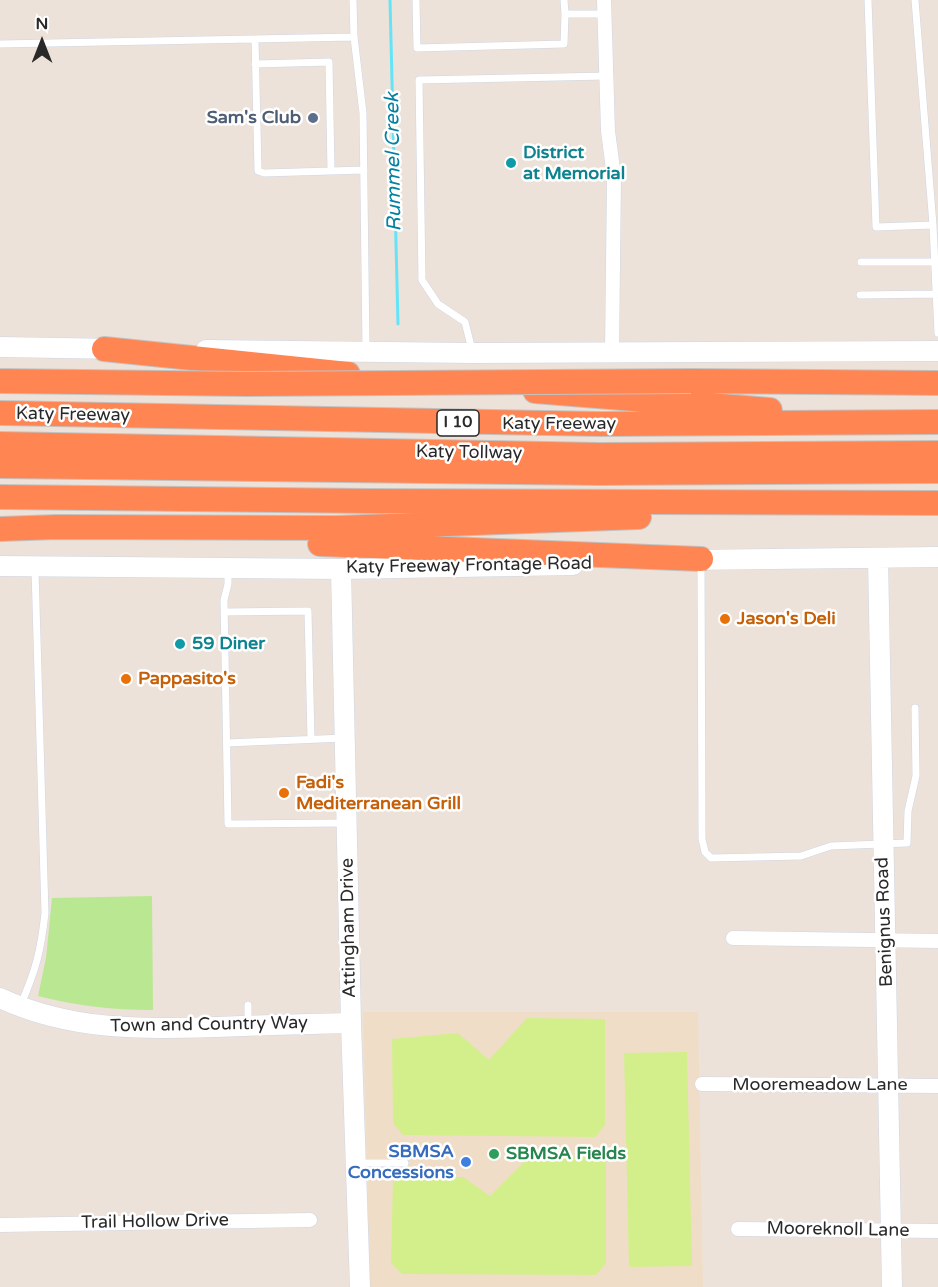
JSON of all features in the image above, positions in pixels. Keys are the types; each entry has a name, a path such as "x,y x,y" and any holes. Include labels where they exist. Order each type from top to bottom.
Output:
{"highway":[{"path":"104,349 300,370 927,423"},
{"path":"0,381 247,384 696,380 938,374"},
{"path":"696,380 938,383"},
{"name":"Katy Freeway","path":"0,414 482,423 927,423"},
{"name":"Katy Tollway","path":"0,444 600,455 938,453"},
{"name":"Katy Tollway","path":"0,466 598,473 938,471"},
{"path":"0,497 938,503"},
{"path":"5,533 57,526 337,528 619,519 826,503"},
{"path":"5,533 701,559"}],"main road":[{"path":"0,347 473,353 938,351"},
{"name":"Katy Freeway Frontage Road","path":"0,566 341,569 587,564 701,559 938,557"},
{"name":"Benignus Road","path":"878,558 892,1287"},
{"name":"Attingham Drive","path":"341,569 351,1023 360,1287"},
{"name":"Town and Country Way","path":"0,998 20,1007 65,1020 111,1027 351,1023"}],"street":[{"path":"604,7 608,131 614,177 612,353"},
{"path":"733,938 938,941"},
{"name":"Mooremeadow Lane","path":"702,1084 938,1086"},
{"name":"Trail Hollow Drive","path":"0,1225 310,1220"},
{"name":"Mooreknoll Lane","path":"738,1229 938,1231"}],"lane":[{"path":"353,0 354,37 363,113 366,351"},
{"path":"416,0 417,48 564,44 564,0"},
{"path":"868,0 876,227 933,225"},
{"path":"915,0 933,225 938,333"},
{"path":"565,14 604,7"},
{"path":"0,44 354,37"},
{"path":"255,39 258,171 264,173 364,170"},
{"path":"255,64 329,62 331,171"},
{"path":"473,353 465,322 438,304 422,280 419,80 606,76"},
{"path":"861,262 934,262"},
{"path":"860,295 936,294"},
{"path":"701,559 702,839 705,852 711,858 801,856 831,846 908,843 908,811 916,776 915,708"},
{"path":"20,1007 34,975 41,947 45,913 35,567"},
{"path":"228,568 225,612 228,824 347,823"},
{"path":"225,612 308,611 311,739"},
{"path":"227,743 345,738"},
{"path":"248,1005 248,1026"},
{"path":"356,1163 405,1162"}],"shaded area":[{"path":"363,1012 698,1012 703,1287 370,1287"}],"green space":[{"path":"152,896 153,1010 95,1007 38,996 46,958 52,898"},
{"path":"527,1018 605,1019 605,1125 595,1137 403,1135 393,1123 392,1039 458,1033 489,1060"},
{"path":"687,1052 692,1266 629,1267 624,1053"},
{"path":"529,1157 606,1157 606,1263 596,1275 402,1274 391,1263 393,1178 463,1177 490,1196"}],"waterway":[{"name":"Rummel Creek","path":"390,0 398,324"}],"place":[{"name":"Sam's Club","path":"313,118"},
{"name":"District at Memorial","path":"511,163"},
{"name":"Jason's Deli","path":"725,619"},
{"name":"59 Diner","path":"180,644"},
{"name":"Pappasito's","path":"126,679"},
{"name":"Fadi's Mediterranean Grill","path":"284,793"},
{"name":"SBMSA Fields","path":"494,1154"},
{"name":"SBMSA Concessions","path":"466,1162"}]}
